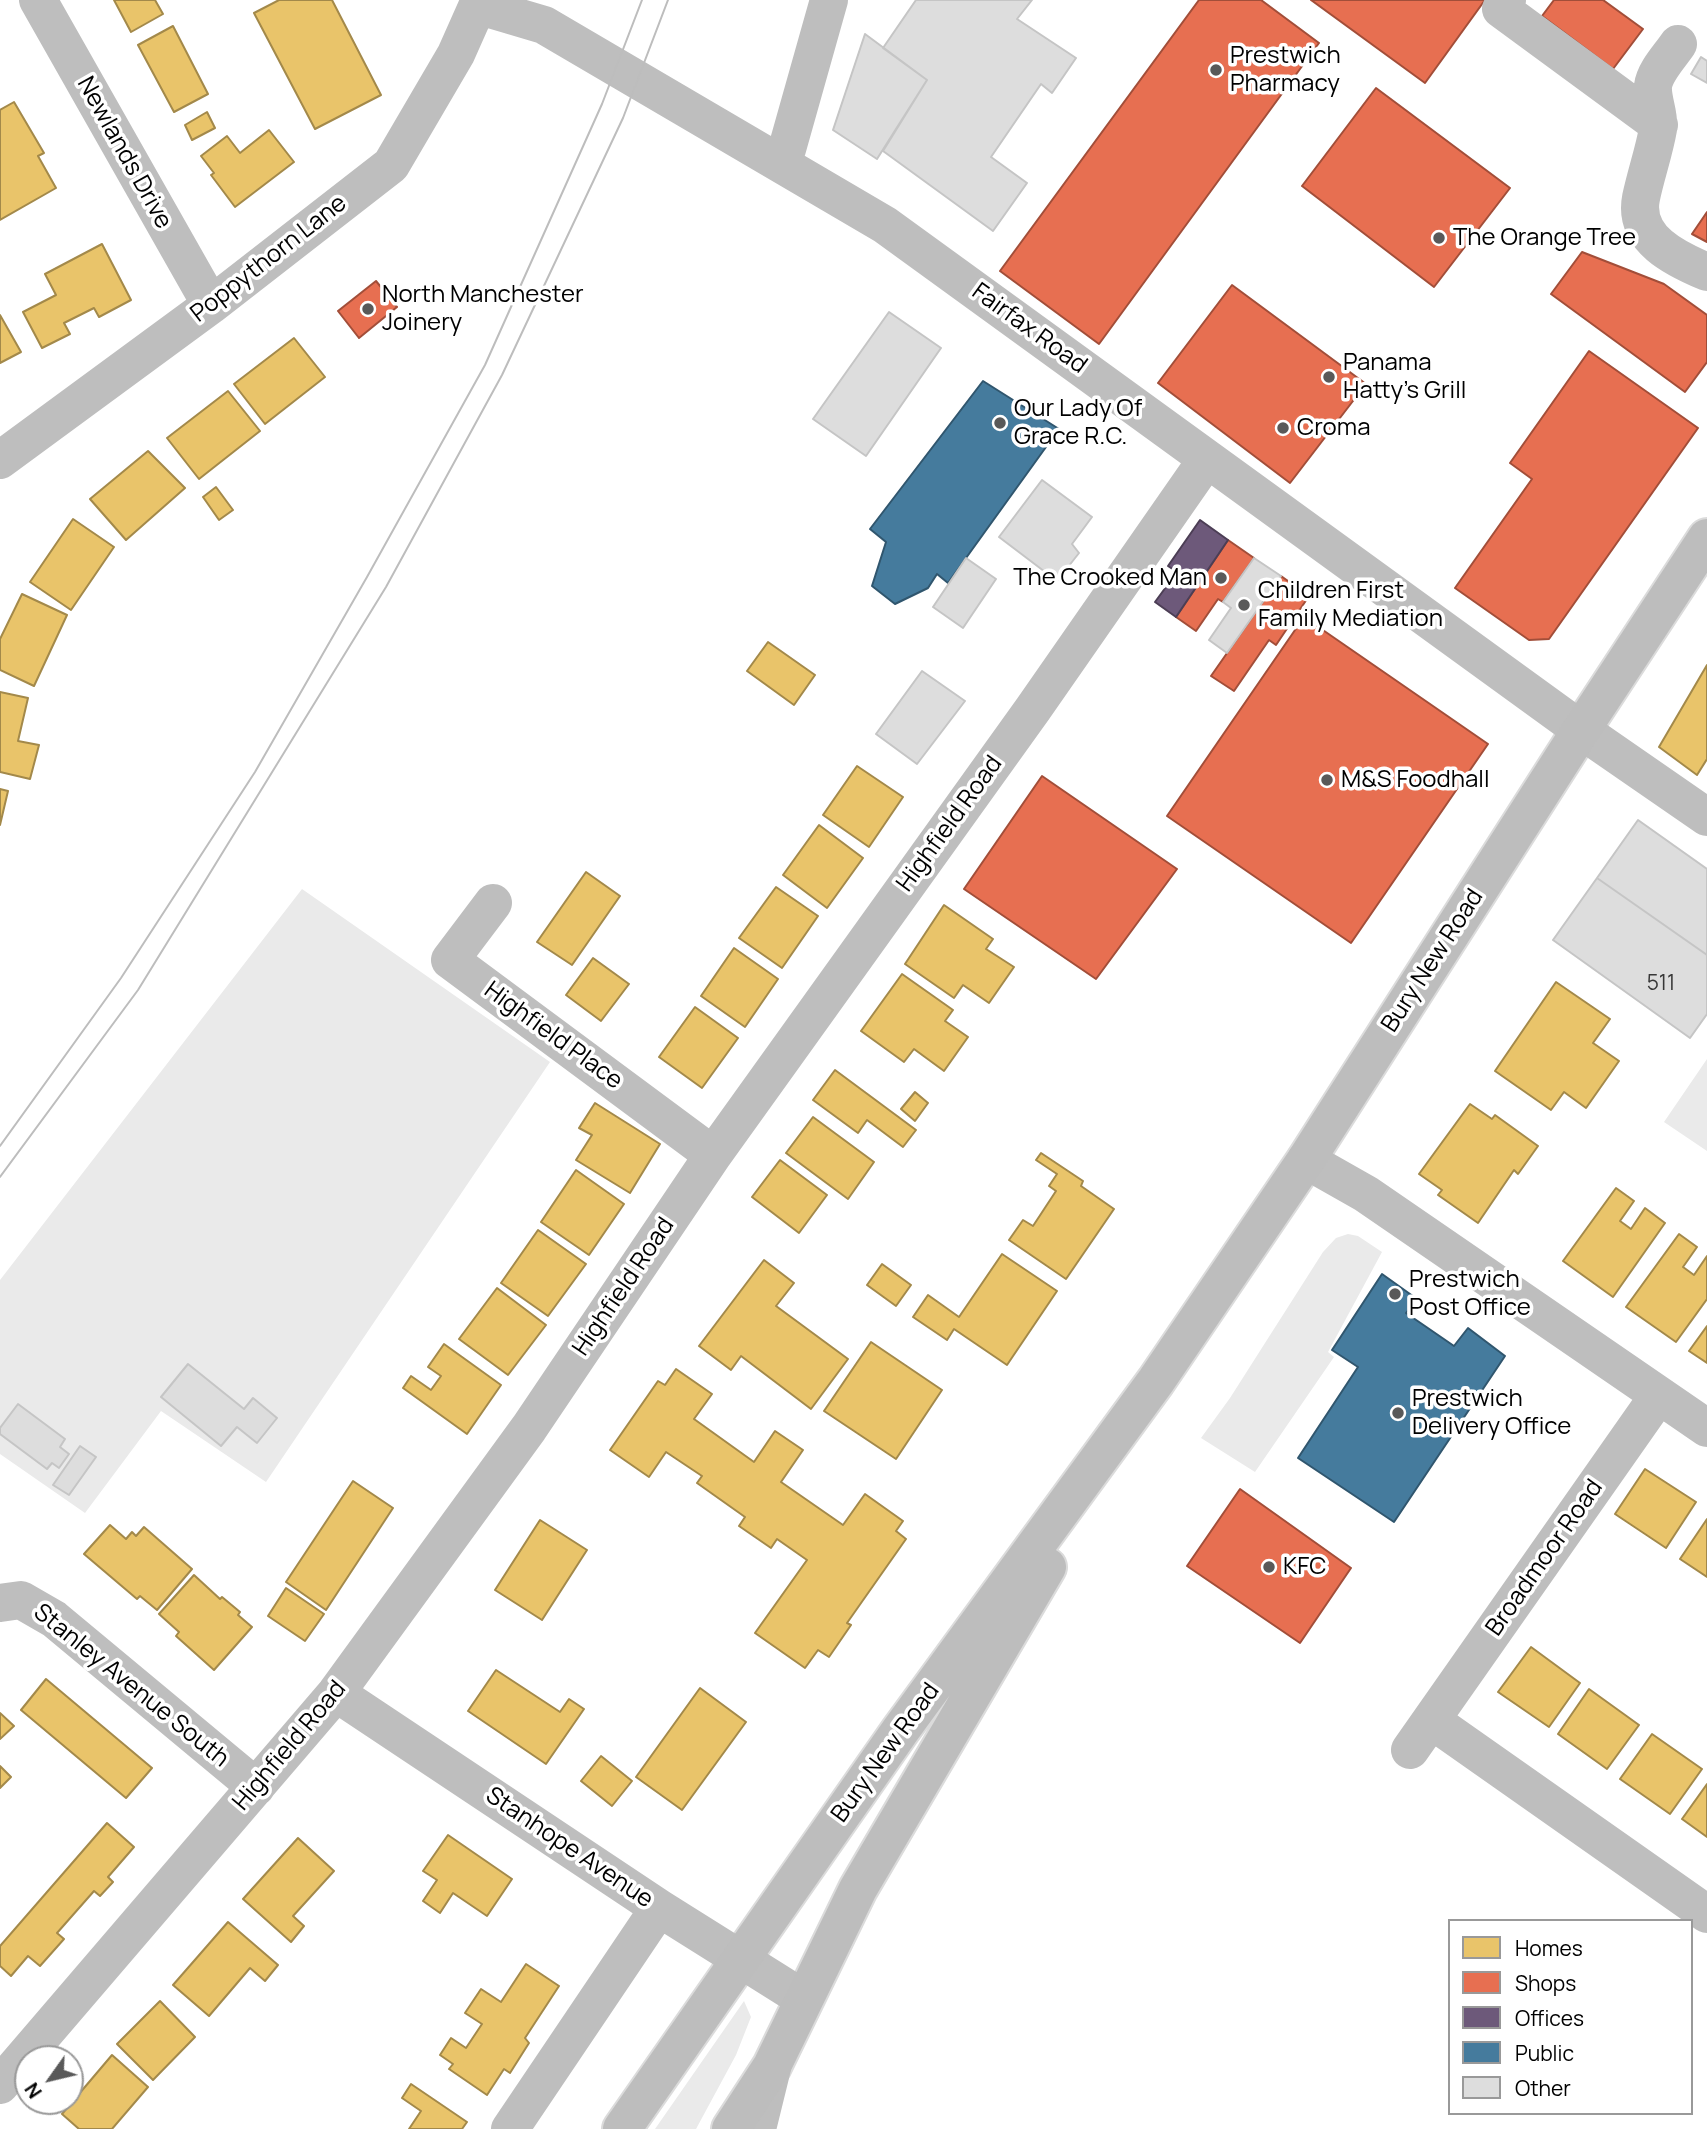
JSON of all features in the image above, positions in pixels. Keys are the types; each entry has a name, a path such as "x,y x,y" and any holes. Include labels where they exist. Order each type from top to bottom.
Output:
{"highway":[{"name":"Bury New Road","path":"622,2129 900,1731 1156,1381 1306,1160 1707,538"},
{"name":"Bury New Road","path":"731,2129 772,2066 858,1889 1156,1381"}],"street":[{"name":"Newlands Drive","path":"38,0 211,305"},
{"path":"781,162 829,0"},
{"path":"1507,0 1501,9 1659,125"},
{"name":"Poppythorn Lane","path":"0,460 211,305 391,164 456,54 480,3"},
{"name":"Fairfax Road","path":"480,3 544,25 885,225 1581,730 1707,817"},
{"path":"1678,44 1653,86 1659,125 1640,201 1643,221 1652,239 1678,260 1707,272"},
{"name":"Highfield Road","path":"0,2085 336,1693 529,1428 713,1155 1033,709 1207,459"},
{"name":"Highfield Place","path":"493,903 450,960 713,1155"},
{"path":"1306,1160 1366,1194 1707,1428"},
{"name":"Broadmoor Road","path":"1659,1395 1421,1735 1693,1913"},
{"name":"Stanley Avenue South","path":"0,1603 21,1600 54,1619 256,1787"},
{"name":"Stanhope Avenue","path":"336,1693 659,1908 804,1999"},
{"path":"510,2129 659,1908"},
{"path":"757,2129 772,2066"}],"shaded area":[{"path":"302,889 550,1062 266,1482 161,1411 85,1513 0,1454 0,1280"},
{"path":"1707,1059 1707,1151 1664,1122"},
{"path":"1348,1234 1358,1236 1382,1252 1328,1352 1334,1357 1255,1472 1201,1438 1230,1398 1323,1252 1336,1238"},
{"path":"744,2001 751,2017 736,2055 696,2129 655,2129"}],"building: Homes":[{"path":"114,0 155,0 163,14 131,32"},
{"path":"279,0 332,0 381,95 315,129 254,13"},
{"path":"173,26 208,94 174,112 138,45"},
{"path":"14,102 44,153 38,156 56,188 0,220 0,110"},
{"path":"207,112 215,128 192,140 185,125"},
{"path":"269,130 294,162 235,207 211,175 214,173 201,156 227,136 240,153"},
{"path":"102,244 131,300 99,317 94,308 64,323 70,334 42,348 23,312 56,295 45,274"},
{"path":"0,315 21,352 0,363"},
{"path":"294,338 325,377 265,424 234,384"},
{"path":"228,391 260,431 199,479 167,438"},
{"path":"148,451 185,488 126,540 90,499"},
{"path":"216,487 233,510 219,520 203,497"},
{"path":"73,519 114,547 71,610 30,582"},
{"path":"22,594 67,615 34,686 0,670 0,639"},
{"path":"768,642 815,675 794,705 747,671"},
{"path":"1707,665 1707,759 1697,775 1659,747"},
{"path":"0,692 28,698 18,741 39,745 30,779 0,772"},
{"path":"857,766 903,797 869,847 823,815"},
{"path":"0,789 8,791 0,825"},
{"path":"819,825 863,858 827,908 783,875"},
{"path":"586,872 620,896 572,965 537,942"},
{"path":"776,887 818,916 782,968 739,938"},
{"path":"944,905 993,939 986,949 1014,967 989,1003 963,985 954,998 905,964"},
{"path":"734,948 778,979 745,1027 701,996"},
{"path":"593,958 629,984 601,1021 566,995"},
{"path":"902,974 953,1010 945,1021 968,1037 944,1071 914,1049 904,1062 861,1031"},
{"path":"1556,982 1610,1019 1593,1043 1619,1061 1586,1108 1564,1092 1551,1110 1495,1071"},
{"path":"695,1007 738,1038 702,1088 659,1057"},
{"path":"835,1070 916,1130 903,1147 867,1120 858,1133 813,1100"},
{"path":"915,1092 928,1103 915,1121 901,1109"},
{"path":"595,1103 660,1144 630,1193 576,1160 592,1135 579,1128"},
{"path":"1470,1104 1492,1119 1495,1115 1538,1146 1518,1174 1514,1170 1478,1223 1438,1195 1442,1190 1419,1174"},
{"path":"813,1117 874,1162 848,1199 786,1153"},
{"path":"1041,1153 1083,1181 1081,1186 1114,1209 1066,1279 1009,1240 1023,1220 1033,1226 1056,1191 1049,1186 1057,1174 1036,1160"},
{"path":"780,1160 827,1195 799,1233 752,1197"},
{"path":"576,1170 624,1204 589,1255 541,1222"},
{"path":"1616,1188 1634,1201 1620,1221 1631,1229 1645,1208 1665,1223 1613,1297 1563,1261"},
{"path":"538,1230 586,1264 548,1316 501,1283"},
{"path":"1679,1234 1697,1247 1683,1267 1694,1275 1707,1256 1707,1299 1676,1342 1626,1307"},
{"path":"1002,1254 1057,1291 1007,1365 954,1329 947,1340 913,1317 928,1295 959,1317"},
{"path":"764,1260 794,1283 776,1306 848,1359 811,1409 741,1356 731,1370 699,1346"},
{"path":"882,1264 911,1285 896,1306 867,1285"},
{"path":"497,1288 546,1325 508,1375 459,1339"},
{"path":"1707,1326 1707,1363 1689,1351"},
{"path":"871,1342 942,1390 896,1459 824,1411"},
{"path":"444,1344 501,1385 467,1434 403,1388 411,1376 431,1390 441,1376 428,1367"},
{"path":"676,1369 712,1394 694,1419 754,1462 775,1431 803,1450 781,1482 843,1525 865,1494 903,1521 896,1531 906,1539 847,1623 851,1625 829,1657 818,1650 805,1668 755,1633 807,1560 777,1539 771,1548 739,1526 745,1517 697,1483 702,1476 666,1452 649,1477 610,1450 658,1381 665,1385"},
{"path":"1645,1469 1696,1502 1666,1548 1615,1514"},
{"path":"353,1481 393,1508 326,1610 286,1582"},
{"path":"1707,1519 1707,1577 1680,1559"},
{"path":"540,1520 587,1550 542,1620 495,1590"},
{"path":"110,1525 126,1539 132,1532 136,1536 144,1527 192,1569 157,1610 140,1596 137,1599 84,1554"},
{"path":"194,1575 220,1599 222,1597 240,1612 238,1615 252,1627 214,1670 176,1636 179,1632 159,1614"},
{"path":"286,1588 324,1614 305,1641 268,1616"},
{"path":"1531,1647 1580,1683 1549,1727 1498,1692"},
{"path":"496,1670 560,1712 569,1699 584,1709 546,1764 468,1711"},
{"path":"46,1679 152,1768 126,1798 21,1710"},
{"path":"700,1688 746,1722 682,1810 636,1777"},
{"path":"1589,1689 1639,1725 1607,1769 1558,1734"},
{"path":"0,1713 14,1726 0,1739"},
{"path":"1652,1734 1702,1769 1670,1814 1620,1779"},
{"path":"601,1756 632,1781 612,1806 581,1781"},
{"path":"0,1766 11,1777 0,1788"},
{"path":"1707,1784 1707,1837 1682,1819"},
{"path":"107,1823 134,1847 108,1877 113,1882 100,1896 94,1891 57,1933 64,1939 40,1966 28,1956 11,1976 0,1966 0,1946"},
{"path":"448,1835 512,1879 487,1916 453,1893 440,1913 423,1901 437,1880 423,1871"},
{"path":"298,1838 334,1871 293,1916 304,1926 291,1942 243,1899"},
{"path":"228,1922 278,1965 265,1981 250,1968 209,2016 173,1985"},
{"path":"526,1964 559,1986 525,2038 529,2043 510,2073 504,2069 487,2095 449,2069 453,2064 440,2055 451,2038 466,2048 482,2024 465,2013 481,1989 501,2002"},
{"path":"160,2001 195,2037 153,2080 117,2044"},
{"path":"112,2055 148,2087 112,2129 79,2129 63,2115 84,2115 84,2088"},
{"path":"411,2084 467,2122 462,2129 409,2129 421,2111 402,2098"}],"building: Shops":[{"path":"1199,0 1261,0 1319,43 1099,344 1000,271"},
{"path":"1311,0 1485,0 1425,83"},
{"path":"1554,0 1603,0 1643,29 1613,69 1542,16"},
{"path":"1376,88 1510,188 1434,287 1302,186"},
{"path":"1707,212 1707,242 1692,234"},
{"path":"1582,252 1664,284 1707,315 1707,362 1685,392 1551,294"},
{"name":"North Manchester Joinery","path":"376,281 397,307 359,338 338,311"},
{"path":"1232,285 1366,384 1290,483 1158,383"},
{"path":"1589,351 1698,428 1549,639 1529,640 1455,588 1532,479 1510,463"},
{"name":"The Crooked Man","path":"1228,540 1254,558 1223,602 1218,599 1196,631 1176,617"},
{"path":"1281,576 1309,596 1276,645 1269,640 1234,691 1211,676"},
{"name":"M&S Foodhall","path":"1304,617 1488,744 1351,943 1167,816"},
{"path":"1042,776 1177,869 1096,979 964,889"},
{"name":"KFC","path":"1240,1489 1351,1568 1300,1643 1187,1566"}],"building: Offices":[{"path":"1200,520 1228,540 1176,617 1155,602 1177,572 1168,566"}],"building: Public":[{"path":"983,381 1059,429 948,583 937,574 928,588 895,604 872,586 886,542 870,529"},
{"name":"Prestwich Delivery Office","path":"1382,1274 1417,1299 1406,1313 1454,1346 1468,1328 1505,1356 1394,1522 1298,1458 1358,1367 1332,1350"}],"building: Other":[{"path":"916,0 1032,0 1017,19 1076,58 1052,93 1041,84 991,157 1027,183 993,231 883,151 927,80 883,48"},
{"path":"865,34 927,80 877,159 833,130"},
{"path":"1701,57 1707,61 1707,83 1691,74"},
{"path":"889,312 941,348 866,456 813,419"},
{"path":"1042,480 1092,517 1072,544 1079,553 1057,581 999,537"},
{"path":"966,558 996,579 963,628 933,607"},
{"name":"Children First Family Mediation","path":"1254,558 1281,576 1227,653 1209,640 1231,608 1223,602"},
{"path":"922,671 965,701 917,764 876,734"},
{"path":"1638,820 1707,869 1707,955 1597,878"},
{"path":"1597,878 1707,955 1707,1014 1690,1038 1553,940"},
{"path":"188,1364 244,1409 253,1398 277,1418 257,1443 237,1427 221,1446 161,1397"},
{"path":"18,1404 65,1439 60,1447 69,1454 59,1468 52,1463 47,1469 0,1434 0,1428"},
{"path":"80,1446 96,1457 69,1495 53,1485"}],"tram line":[{"path":"0,1146 121,978 255,772 367,577 485,365 602,104 642,0"},
{"path":"0,1177 138,990 386,587 502,375 623,118 668,0"}],"place":[{"name":"Prestwich Pharmacy","path":"1216,70"},
{"name":"The Orange Tree","path":"1439,238"},
{"name":"North Manchester Joinery","path":"368,309"},
{"name":"Panama Hatty’s Grill","path":"1329,377"},
{"name":"Our Lady Of Grace R.C.","path":"1000,423"},
{"name":"Croma","path":"1283,428"},
{"name":"The Crooked Man","path":"1221,578"},
{"name":"Children First Family Mediation","path":"1244,605"},
{"name":"M&S Foodhall","path":"1327,780"},
{"name":"Prestwich Post Office","path":"1395,1294"},
{"name":"Prestwich Delivery Office","path":"1398,1413"},
{"name":"KFC","path":"1269,1567"}]}
